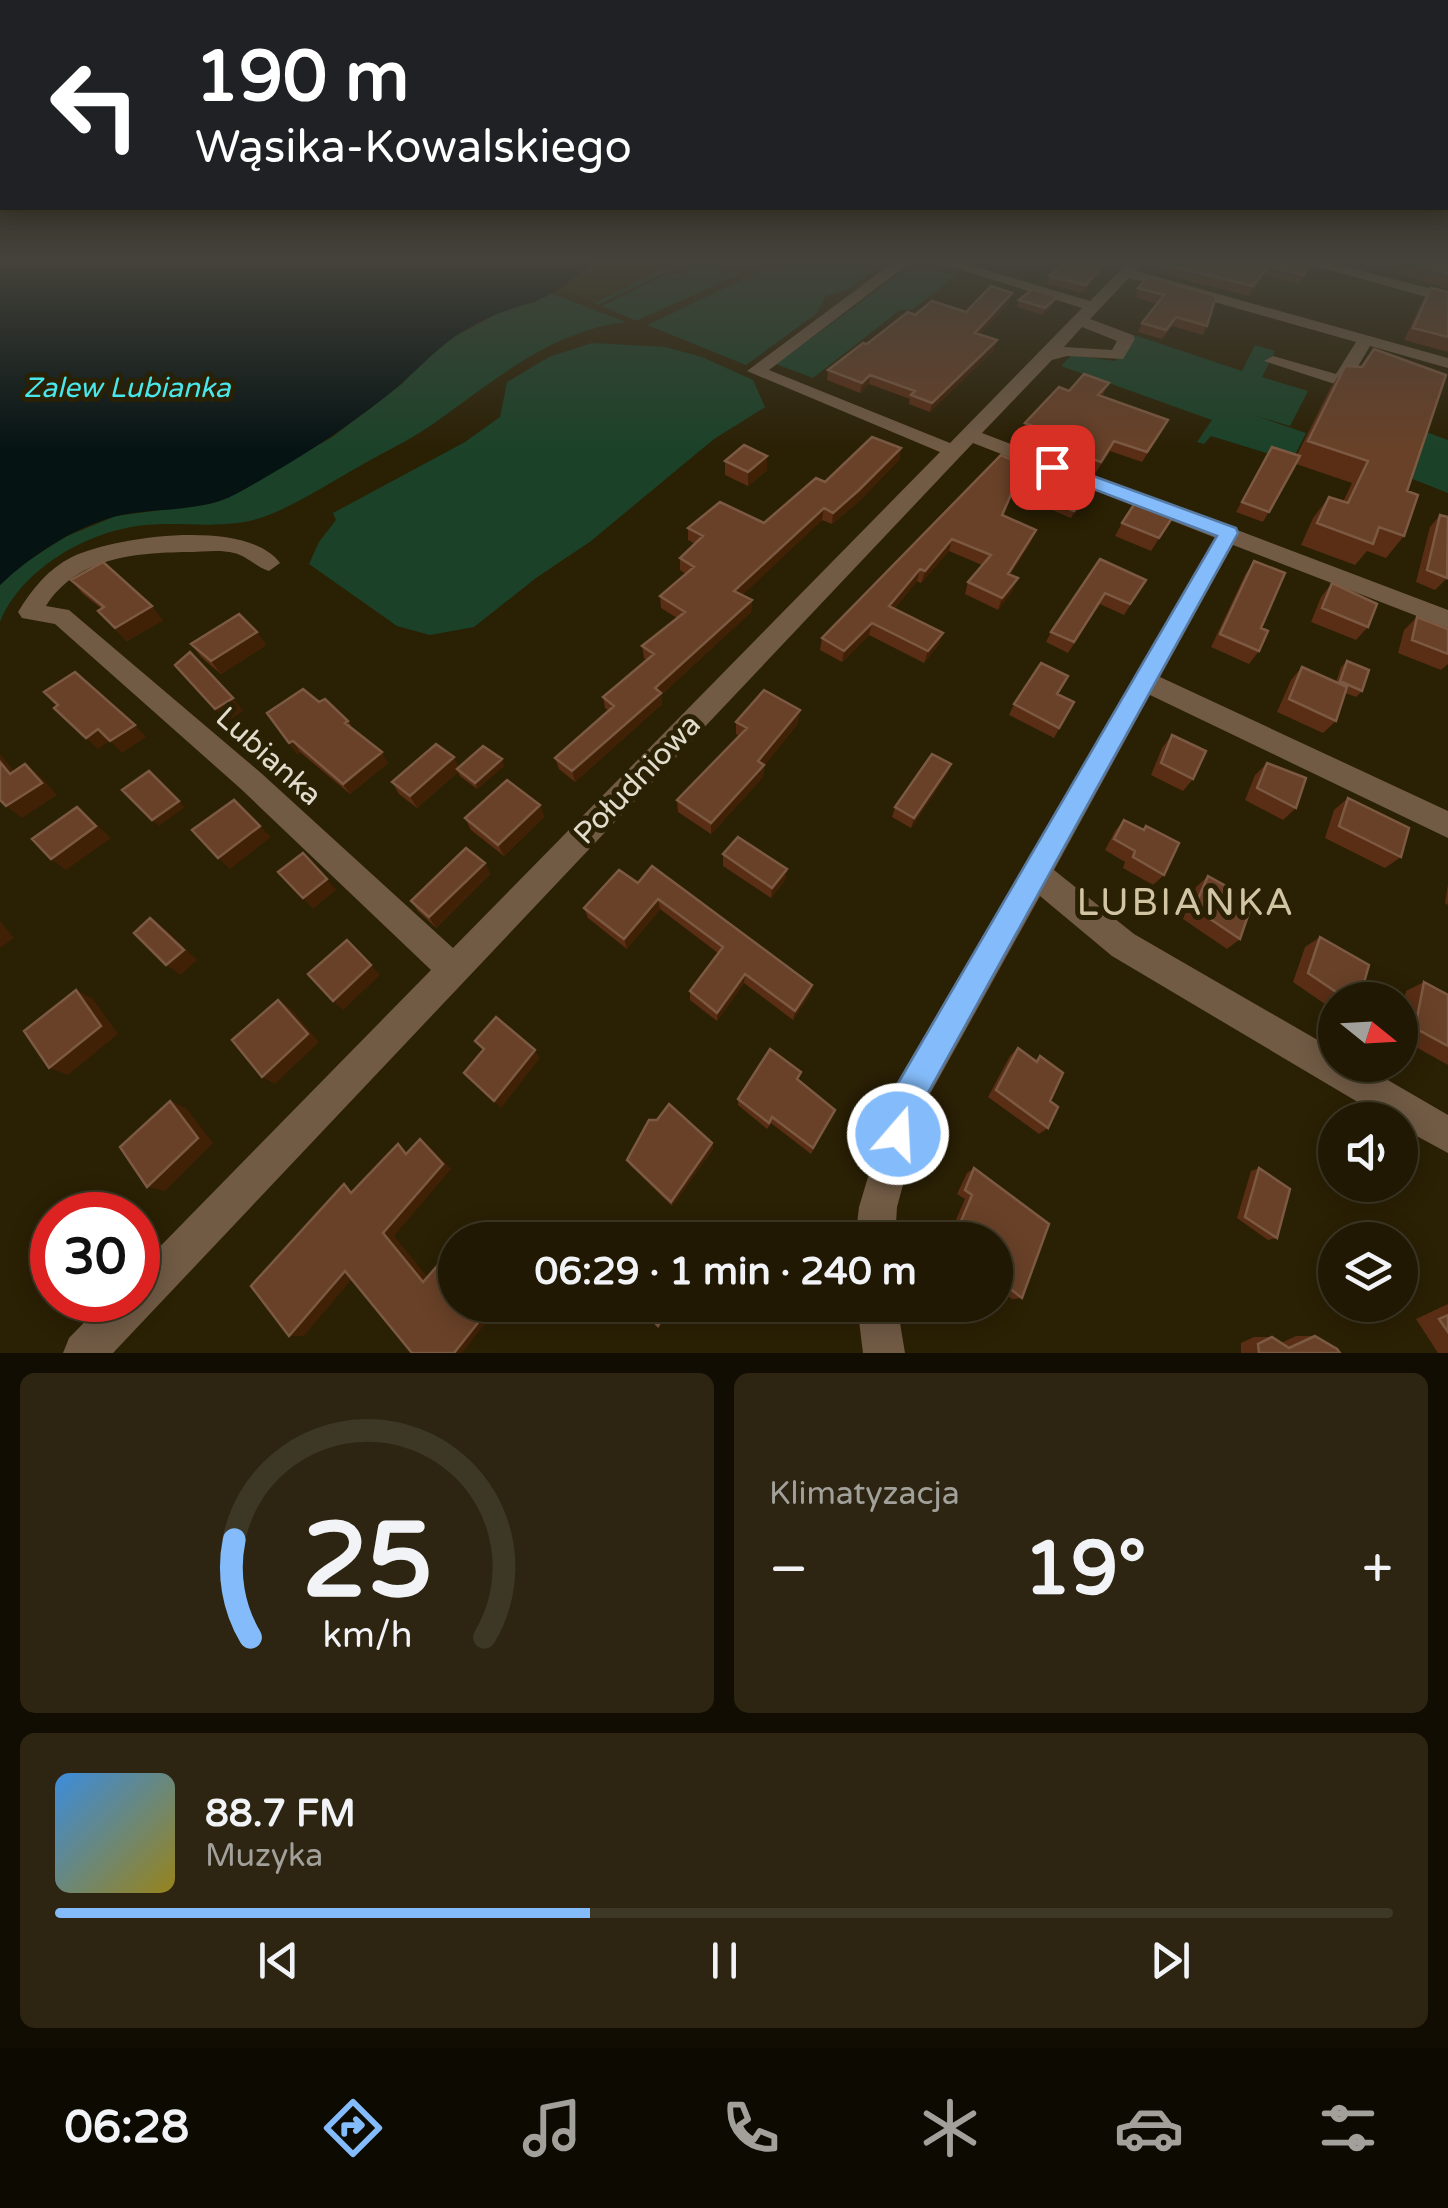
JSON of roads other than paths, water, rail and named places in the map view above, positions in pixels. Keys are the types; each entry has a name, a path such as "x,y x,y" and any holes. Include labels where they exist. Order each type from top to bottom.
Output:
{"street":[{"path":"820,324 756,372 1229,533 1448,619"},
{"name":"Południowa","path":"160,1273 1078,324"},
{"path":"1047,356 1067,351 1117,355 1127,339 1086,324"},
{"path":"1315,324 1414,358 1448,364"},
{"path":"1274,362 1341,381 1366,340"},
{"path":"877,1222 909,1097 1229,533"},
{"name":"Lubianka","path":"269,563 248,546 132,545 104,552 57,575 42,589 30,612 60,616 250,781 454,969"},
{"path":"1143,680 1448,825"},
{"path":"1037,875 1123,945 1448,1135"},
{"name":"Południowa","path":"84,1353 113,1322"},
{"path":"879,1322 884,1353"}],"water":[{"name":"Zalew Lubianka","path":"0,324 477,324 439,349 352,422 236,494 193,507 117,516 85,527 54,543 0,585"}],"district":[{"name":"LUBIANKA","path":"1186,902"}]}
